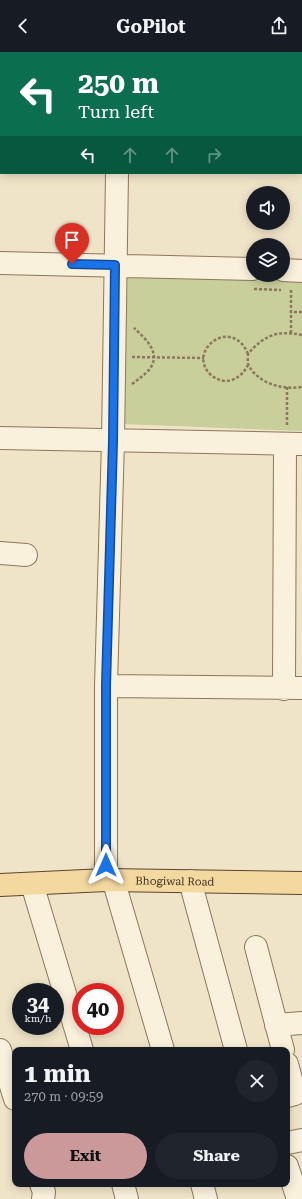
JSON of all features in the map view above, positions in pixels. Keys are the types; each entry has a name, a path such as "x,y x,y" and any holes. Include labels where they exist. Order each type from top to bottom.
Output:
{"main road":[{"name":"Bhogiwal Road","path":"0,885 110,880 302,883"}],"street":[{"path":"117,174 113,441 106,686 110,880 162,1047"},
{"path":"0,263 115,265 246,278"},
{"path":"0,438 113,441 290,433 293,688 106,686"},
{"path":"0,553 26,555"},
{"path":"190,881 235,1047"},
{"path":"32,884 81,1047"},
{"path":"256,947 282,1047"},
{"path":"276,1025 302,1023"},
{"path":"0,1050 12,1089"},
{"path":"290,1075 295,1094 290,1095"},
{"path":"290,1142 302,1140"},
{"path":"290,1175 298,1199"},
{"path":"42,1187 44,1192 43,1199"},
{"path":"124,1187 127,1199"},
{"path":"203,1187 206,1199"}],"path":[{"path":"287,282 291,312 291,333"},
{"path":"291,312 302,312"},
{"path":"130,324 149,342 154,357 148,372 130,386"},
{"path":"248,354 255,345 267,337 281,333 302,335"},
{"path":"227,336 242,344 248,354 248,365 245,371 235,379 224,381 216,379 210,374 205,365 204,358 206,350 211,342 227,336"},
{"path":"114,347 127,349 132,357 204,358"},
{"path":"248,365 259,378 274,385 287,387 302,386"},
{"path":"287,387 290,433"}],"green space":[{"path":"122,275 246,280 246,282 302,282 302,431 122,424"}],"route":[{"path":"72,264 115,265 113,441 106,686 106,865"}]}
